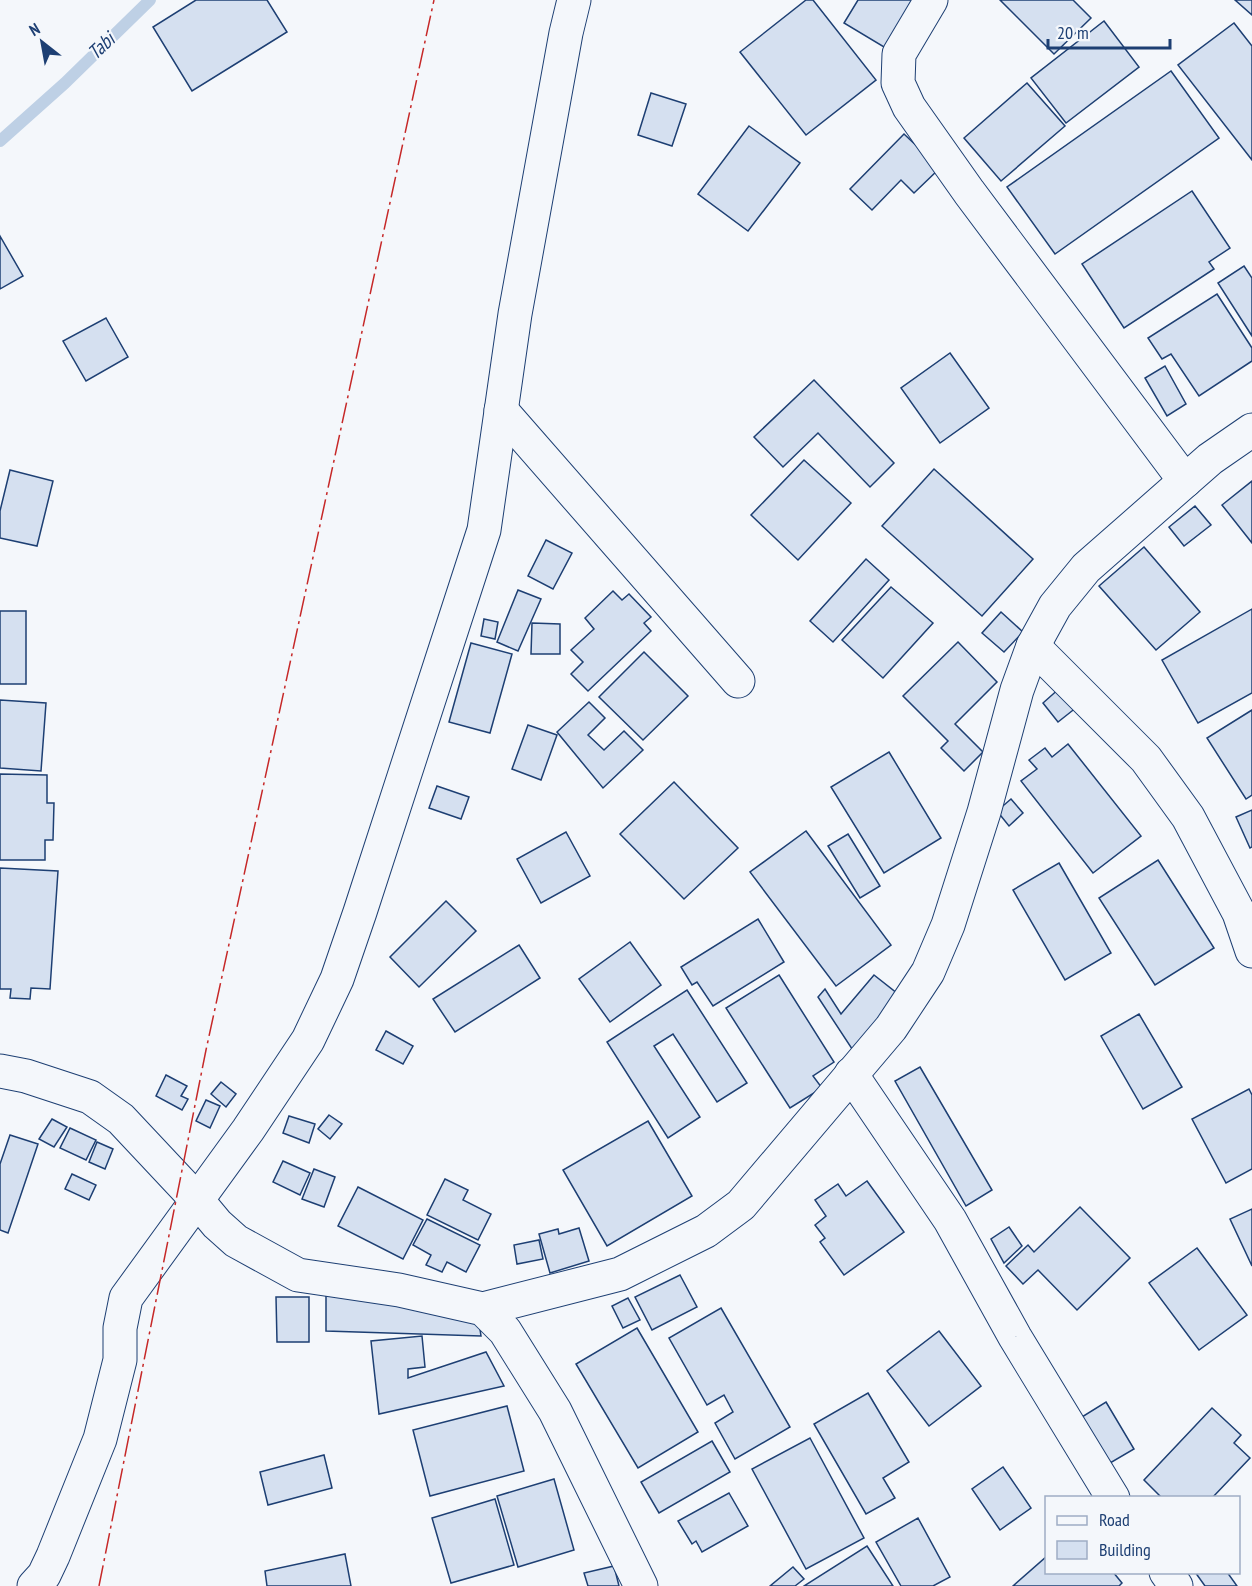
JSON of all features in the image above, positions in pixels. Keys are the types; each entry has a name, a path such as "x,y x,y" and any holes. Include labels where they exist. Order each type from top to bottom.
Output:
{"street":[{"path":"34,1586 44,1575 53,1556 100,1439 120,1360 120,1328 126,1298 248,1130 308,1040 337,979 484,530 515,314 574,0"},
{"path":"931,0 899,54 898,83 909,107 969,192 1185,481"},
{"path":"501,410 738,681"},
{"path":"0,1071 26,1076 90,1098 121,1119 217,1224 236,1241 298,1275 399,1290 483,1308 620,1274 706,1231 741,1205 891,1028 928,972 948,925 977,835 1017,690 1033,646 1055,606 1086,568 1210,459 1252,430"},
{"path":"1033,646 1146,759 1188,817 1239,913 1252,951"},
{"path":"851,1074 950,1220 1015,1337 1112,1496"},
{"path":"483,1308 505,1331 555,1412 641,1586"}],"building":[{"path":"196,0 267,0 287,32 192,91 153,27"},
{"path":"806,0 813,0 876,80 806,135 740,52"},
{"path":"858,0 926,0 894,53 844,23"},
{"path":"1000,0 1073,0 1091,18 1054,54"},
{"path":"1235,0 1252,0 1252,15"},
{"path":"1104,21 1139,67 1066,123 1031,78"},
{"path":"1234,23 1252,46 1252,160 1178,65"},
{"path":"1171,71 1219,138 1055,254 1007,187"},
{"path":"1027,83 1065,126 1001,181 964,138"},
{"path":"651,93 686,104 672,146 638,135"},
{"path":"749,126 800,163 748,231 698,194"},
{"path":"904,134 940,168 914,193 901,180 872,210 850,189"},
{"path":"1192,191 1230,248 1209,262 1214,269 1124,328 1082,264"},
{"path":"0,236 23,276 0,289"},
{"path":"1244,266 1252,278 1252,336 1218,283"},
{"path":"1217,294 1252,348 1252,361 1199,396 1171,354 1162,359 1148,338"},
{"path":"106,318 128,357 86,381 63,341"},
{"path":"950,353 989,408 940,443 901,388"},
{"path":"1165,366 1186,404 1167,416 1145,378"},
{"path":"814,380 894,463 870,487 818,433 783,467 754,437"},
{"path":"804,460 851,503 798,560 751,515"},
{"path":"934,469 1033,559 982,616 882,526"},
{"path":"10,470 53,481 37,546 0,538 0,511"},
{"path":"1252,481 1252,543 1222,505"},
{"path":"1195,506 1211,525 1184,546 1169,527"},
{"path":"546,540 572,553 553,589 528,576"},
{"path":"1144,547 1200,612 1156,650 1099,586"},
{"path":"866,559 889,580 833,642 810,621"},
{"path":"891,587 933,623 883,678 842,640"},
{"path":"518,590 541,599 518,651 497,642"},
{"path":"613,591 622,600 629,594 651,617 644,623 651,631 588,691 571,674 583,662 571,650 594,629 585,618"},
{"path":"1252,609 1252,693 1198,723 1162,660"},
{"path":"0,611 26,611 26,684 0,684"},
{"path":"1001,612 1023,632 1004,652 982,633"},
{"path":"484,619 498,622 495,639 481,636"},
{"path":"532,623 560,624 560,654 531,654"},
{"path":"958,642 997,682 955,724 983,752 964,771 941,748 948,741 903,696"},
{"path":"471,643 512,654 490,733 449,722"},
{"path":"644,652 688,696 643,740 599,697"},
{"path":"1061,687 1077,707 1058,722 1043,703"},
{"path":"0,700 46,703 41,771 0,768"},
{"path":"589,702 605,718 588,735 604,750 624,731 643,750 603,788 557,732"},
{"path":"1252,710 1252,795 1246,799 1207,738"},
{"path":"528,725 557,735 541,780 512,769"},
{"path":"1068,744 1141,836 1093,873 1021,781 1037,769 1029,760 1045,748 1052,757"},
{"path":"889,752 941,838 884,873 831,787"},
{"path":"0,774 47,775 47,803 54,803 53,840 45,840 45,860 0,860"},
{"path":"674,782 738,848 684,899 620,834"},
{"path":"437,786 469,797 461,819 429,808"},
{"path":"1011,799 1023,813 1009,826 997,811"},
{"path":"1252,810 1252,847 1250,848 1236,817"},
{"path":"806,831 891,945 836,986 750,872"},
{"path":"566,832 590,876 541,903 517,859"},
{"path":"848,834 880,886 860,898 828,846"},
{"path":"1158,860 1214,948 1155,985 1099,898"},
{"path":"1059,863 1111,953 1065,980 1013,890"},
{"path":"0,868 58,871 50,989 31,988 30,999 10,998 11,989 0,989"},
{"path":"446,901 476,931 419,987 390,957"},
{"path":"758,919 784,962 713,1006 697,982 692,985 681,967"},
{"path":"630,942 661,985 610,1022 579,979"},
{"path":"519,945 540,978 455,1032 433,999"},
{"path":"779,975 834,1062 813,1076 822,1088 790,1108 726,1008"},
{"path":"874,975 898,994 856,1055 818,997 825,989 841,1014"},
{"path":"687,990 747,1083 717,1102 673,1034 654,1046 700,1117 668,1138 607,1042"},
{"path":"1139,1014 1182,1087 1143,1109 1101,1036"},
{"path":"386,1031 413,1046 403,1064 376,1050"},
{"path":"920,1067 992,1190 966,1206 895,1081"},
{"path":"166,1075 187,1086 181,1096 188,1099 182,1110 156,1096"},
{"path":"221,1082 236,1094 226,1107 211,1094"},
{"path":"1249,1089 1252,1095 1252,1169 1226,1183 1192,1119"},
{"path":"206,1100 220,1106 210,1128 196,1121"},
{"path":"329,1115 342,1124 330,1139 318,1129"},
{"path":"289,1116 315,1124 309,1143 283,1133"},
{"path":"52,1119 67,1127 54,1147 39,1139"},
{"path":"648,1121 692,1196 607,1246 563,1170"},
{"path":"70,1128 96,1140 86,1160 60,1148"},
{"path":"10,1135 38,1144 8,1233 0,1230 0,1164"},
{"path":"97,1142 113,1149 105,1169 89,1162"},
{"path":"283,1161 310,1173 300,1195 273,1182"},
{"path":"314,1169 335,1177 324,1207 302,1199"},
{"path":"72,1174 96,1185 89,1200 65,1189"},
{"path":"445,1179 468,1190 463,1200 491,1214 478,1240 427,1215"},
{"path":"867,1181 904,1232 844,1275 820,1242 825,1238 815,1225 826,1216 815,1200 838,1184 846,1196"},
{"path":"358,1187 423,1220 403,1259 338,1226"},
{"path":"1080,1207 1130,1258 1077,1310 1038,1270 1023,1284 1006,1266 1028,1245 1034,1252"},
{"path":"1252,1209 1252,1266 1230,1219"},
{"path":"427,1219 480,1245 466,1272 447,1262 442,1272 426,1265 431,1255 413,1245"},
{"path":"1009,1227 1022,1246 1004,1263 991,1239"},
{"path":"579,1228 589,1261 550,1273 539,1234 558,1229 559,1234"},
{"path":"539,1240 543,1259 517,1264 514,1245"},
{"path":"1197,1248 1247,1315 1199,1350 1149,1283"},
{"path":"680,1275 697,1307 652,1330 635,1297"},
{"path":"326,1291 478,1316 481,1336 326,1331"},
{"path":"276,1297 309,1297 309,1342 277,1342"},
{"path":"628,1298 640,1320 623,1328 612,1306"},
{"path":"721,1308 790,1427 735,1459 715,1423 733,1412 724,1395 707,1405 669,1338"},
{"path":"637,1328 698,1432 638,1468 576,1364"},
{"path":"939,1331 981,1386 929,1426 887,1371"},
{"path":"422,1336 425,1367 408,1369 408,1378 486,1352 504,1386 379,1414 371,1341"},
{"path":"868,1393 909,1462 883,1478 895,1498 866,1514 814,1424"},
{"path":"1106,1402 1134,1449 1105,1466 1077,1420"},
{"path":"507,1406 524,1471 430,1496 413,1430"},
{"path":"1212,1408 1241,1435 1234,1443 1250,1458 1214,1496 1160,1496 1144,1480"},
{"path":"810,1438 864,1538 806,1569 752,1469"},
{"path":"712,1441 730,1472 659,1513 641,1482"},
{"path":"324,1455 332,1488 268,1505 260,1472"},
{"path":"1003,1467 1031,1508 1000,1530 972,1489"},
{"path":"554,1479 574,1550 518,1567 497,1496"},
{"path":"729,1493 748,1526 702,1552 696,1541 692,1544 678,1521"},
{"path":"495,1499 514,1565 451,1583 432,1518"},
{"path":"918,1518 950,1577 933,1586 901,1586 876,1542"},
{"path":"867,1546 893,1586 804,1586"},
{"path":"345,1554 351,1586 267,1586 265,1571"},
{"path":"1045,1558 1045,1574 1115,1574 1122,1583 1119,1586 1013,1586"},
{"path":"614,1566 619,1586 588,1586 584,1573"},
{"path":"793,1567 804,1579 795,1586 770,1586"},
{"path":"1196,1574 1228,1574 1237,1586 1205,1586"}],"waterway":[{"name":"Tabi","path":"0,141 65,83 150,0"}],"power":[{"path":"99,1586 206,1050 434,0"}]}
